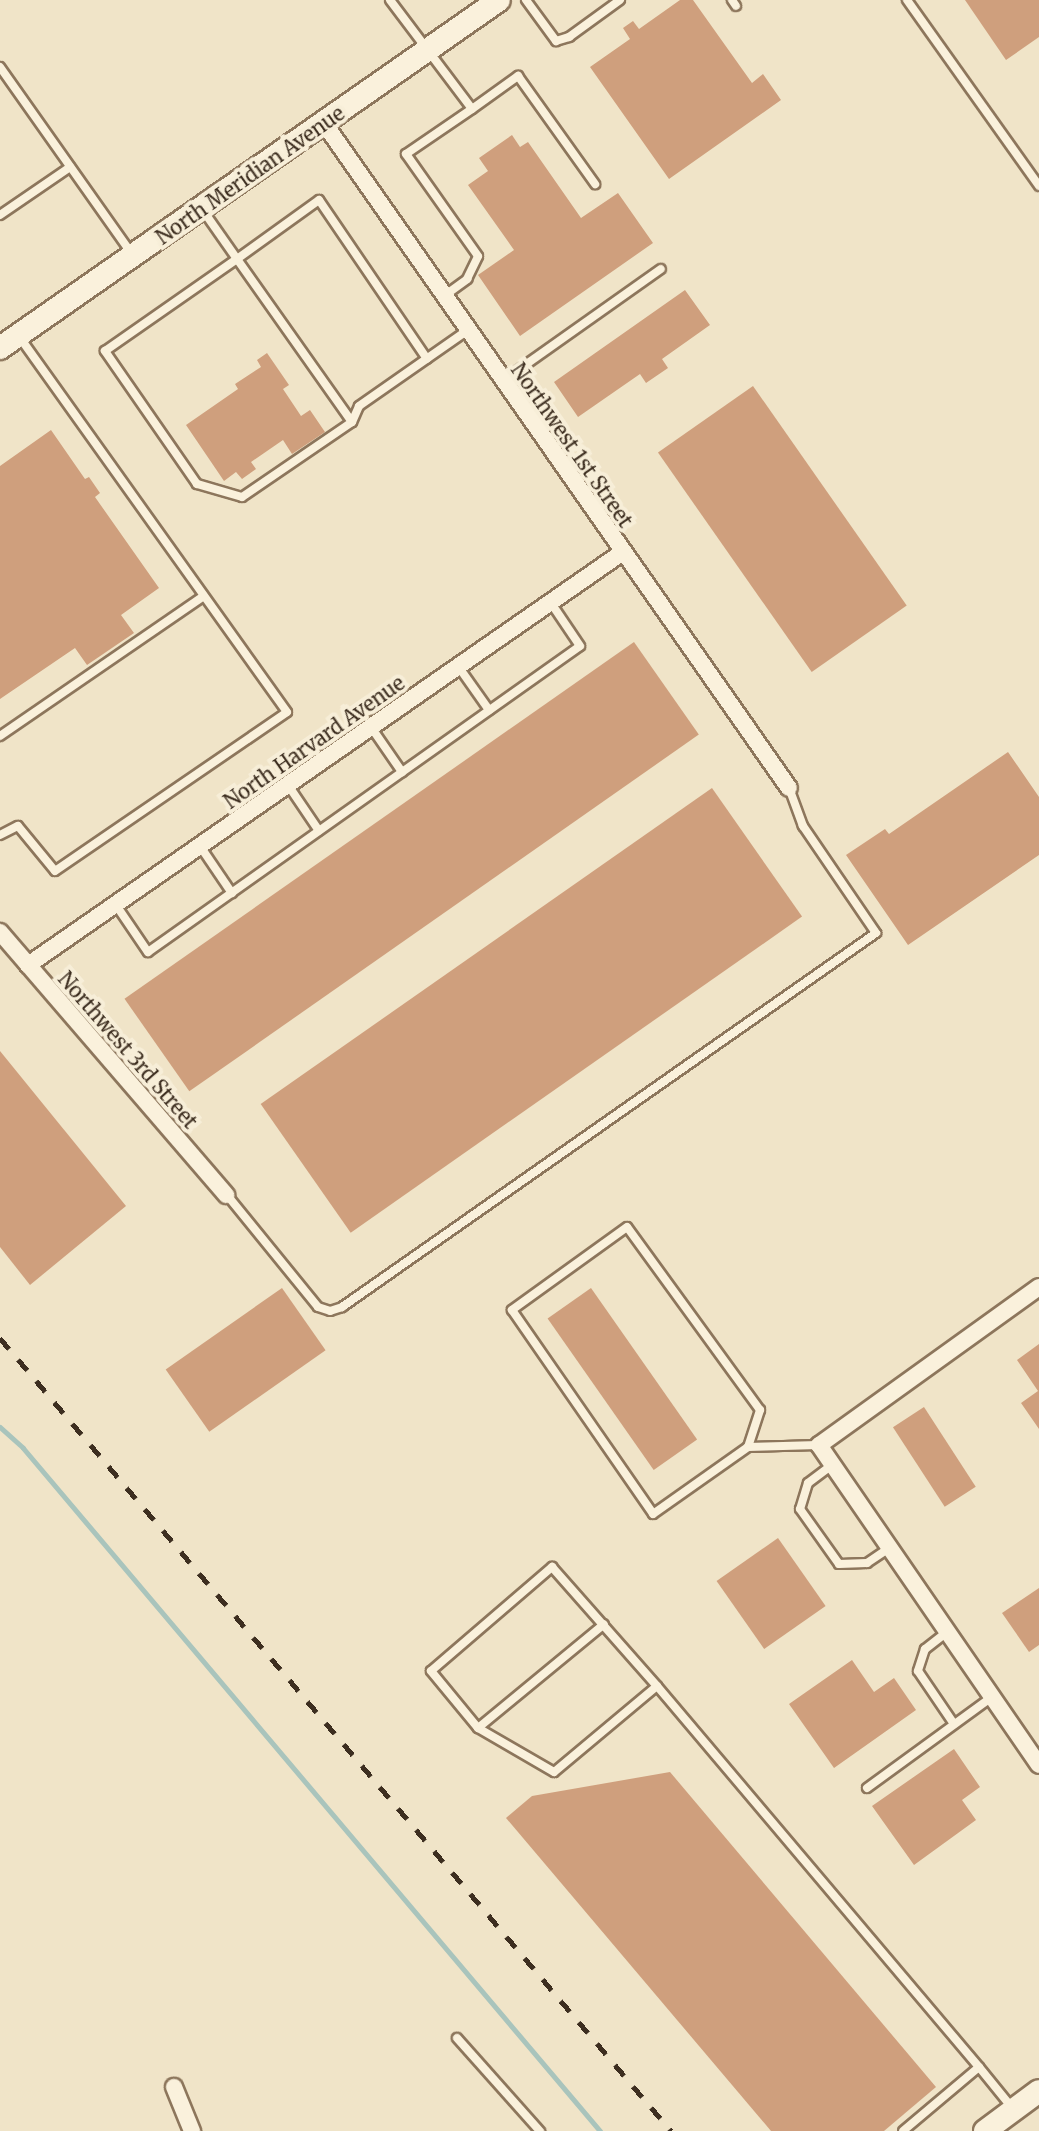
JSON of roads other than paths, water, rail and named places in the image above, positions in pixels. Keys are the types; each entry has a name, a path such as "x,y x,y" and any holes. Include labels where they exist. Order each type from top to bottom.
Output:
{"main road":[{"name":"North Meridian Avenue","path":"9,342 499,0"},
{"path":"985,2131 1039,2091"}],"street":[{"name":"Northwest 1st Street","path":"324,123 789,788"},
{"name":"North Harvard Avenue","path":"28,965 623,552"},
{"name":"Northwest 3rd Street","path":"0,932 226,1195"},
{"path":"1039,1287 819,1445 1039,1765"},
{"path":"174,2087 192,2131"}],"lane":[{"path":"390,0 472,109"},
{"path":"526,0 556,41 569,37 620,0"},
{"path":"907,0 1039,186"},
{"path":"0,67 133,256"},
{"path":"444,296 467,279 478,256 406,154 518,76 595,184"},
{"path":"0,215 70,167"},
{"path":"427,359 319,200 105,351 197,484 242,497 352,422 359,406 427,359 468,330"},
{"path":"201,208 352,422"},
{"path":"503,380 661,269"},
{"path":"0,835 18,826 55,871 287,712 204,596 9,342"},
{"path":"0,736 204,596"},
{"path":"115,904 148,952 580,646 551,602"},
{"path":"458,666 489,710"},
{"path":"371,727 402,772"},
{"path":"288,784 319,831"},
{"path":"226,1195 318,1307 330,1311 342,1307 876,933 803,826 789,788"},
{"path":"200,846 232,893"},
{"path":"748,1447 760,1410 627,1227 512,1310 653,1514 748,1447 819,1445"},
{"path":"832,1465 808,1483 800,1509 839,1564 867,1563 889,1548"},
{"path":"657,1686 554,1772 478,1728 431,1671 552,1567 657,1686 1014,2110"},
{"path":"478,1728 604,1624"},
{"path":"947,1632 925,1649 918,1671 954,1724"},
{"path":"867,1788 992,1697"},
{"path":"457,2038 540,2131"},
{"path":"903,2131 979,2067"}],"waterway":[{"path":"0,1427 23,1448 600,2131"}],"railway":[{"path":"0,1338 671,2131"}]}
